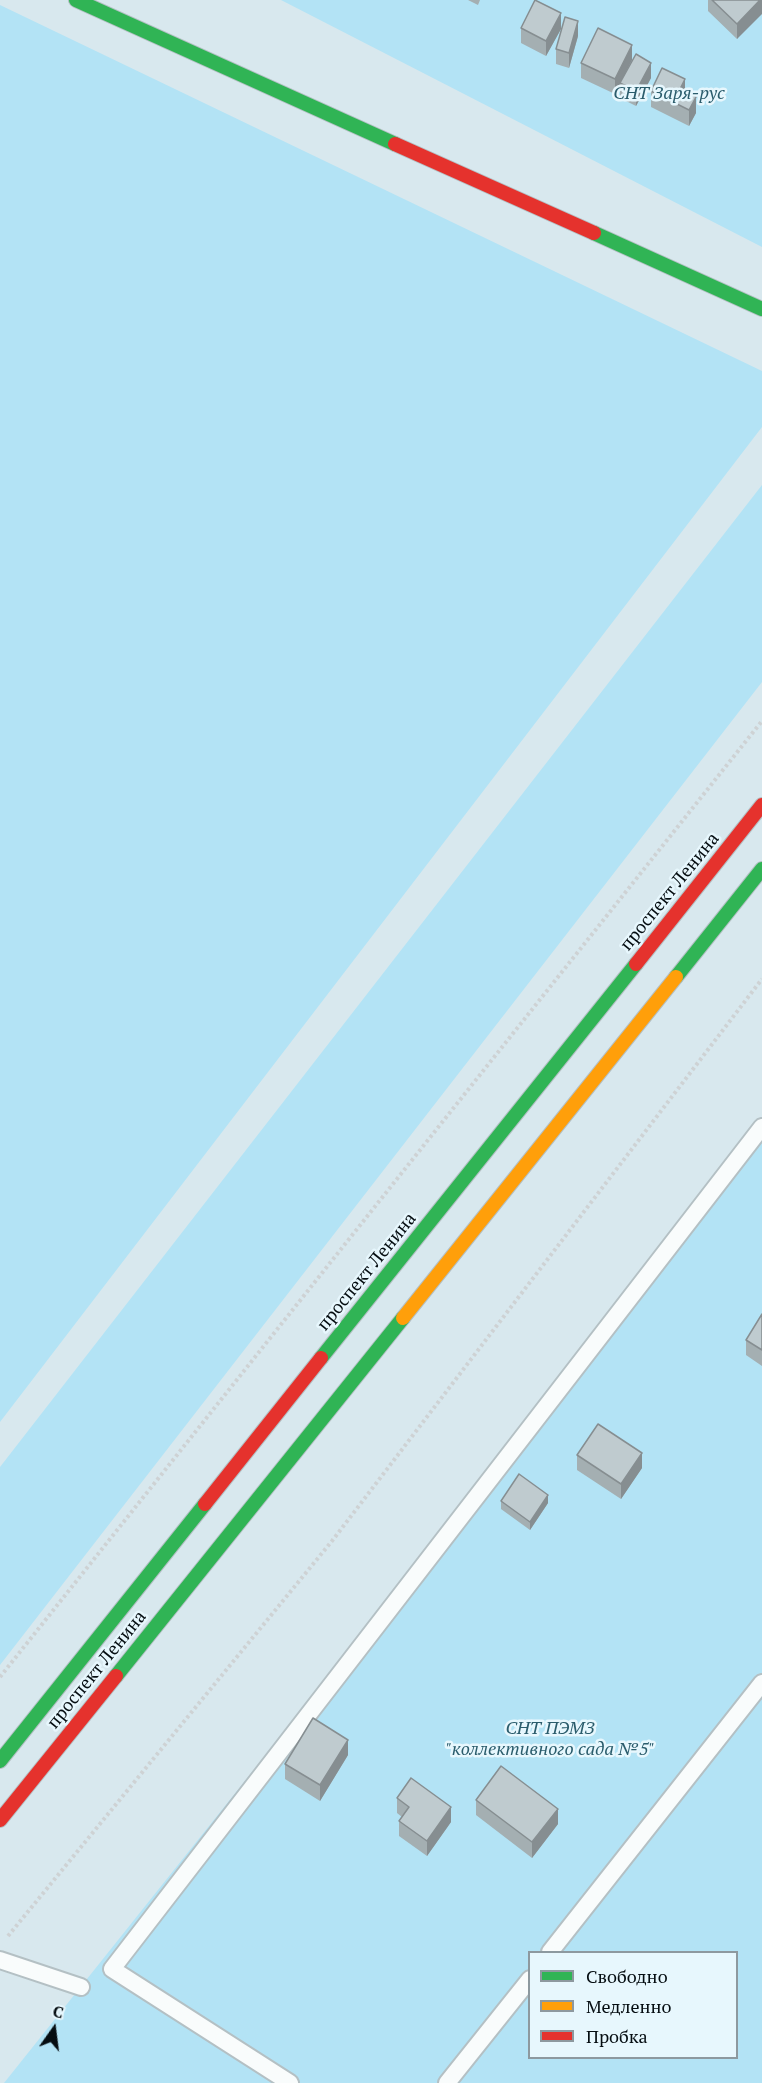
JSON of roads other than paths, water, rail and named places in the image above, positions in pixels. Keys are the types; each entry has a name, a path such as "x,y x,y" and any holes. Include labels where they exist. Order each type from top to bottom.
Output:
{"main road":[{"path":"76,0 762,309"},
{"name":"проспект Ленина","path":"0,1761 762,805"},
{"name":"проспект Ленина","path":"0,1820 762,869"}],"lane":[{"path":"290,2083 112,1969 762,1127"},
{"path":"552,1951 762,1683"},
{"path":"0,1960 81,1987"},
{"path":"447,2083 528,1981"}],"park label":[{"name":"СНТ Заря-рус","path":"669,94"},
{"name":"СНТ ПЭМЗ \"коллективного сада №5\"","path":"550,1739"}]}
